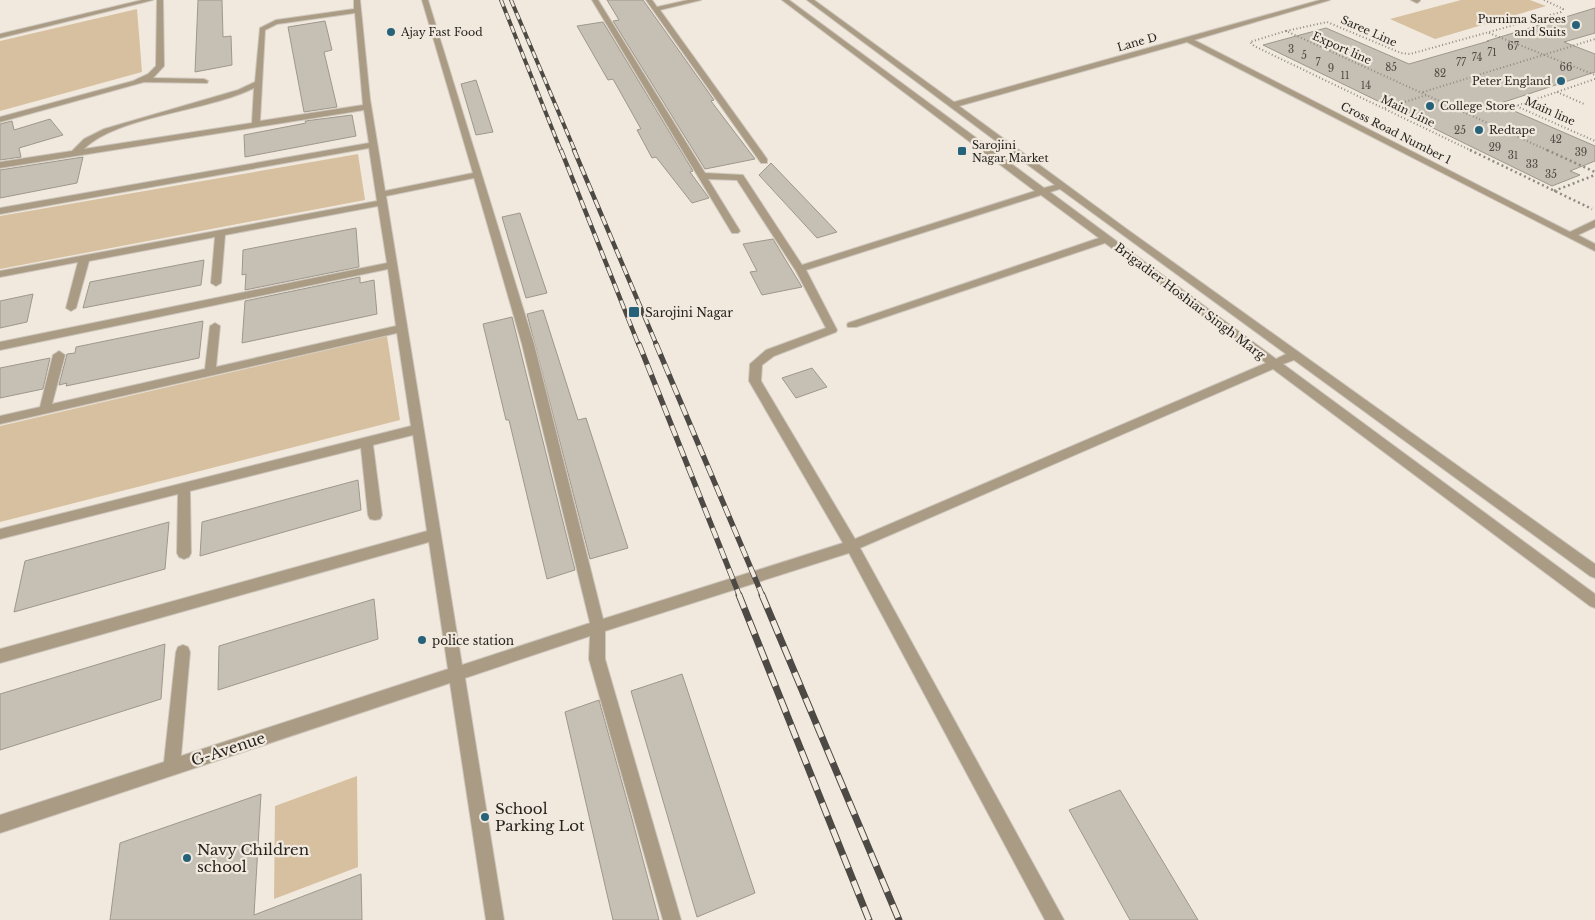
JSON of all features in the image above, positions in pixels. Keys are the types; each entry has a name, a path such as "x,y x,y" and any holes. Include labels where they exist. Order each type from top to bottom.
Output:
{"street":[{"path":"0,36 150,0"},
{"path":"0,120 152,76 160,66 160,0"},
{"path":"425,0 528,344 598,627 597,659 672,920"},
{"path":"594,0 735,230"},
{"path":"648,0 764,161"},
{"path":"655,9 698,0"},
{"name":"Brigadier Hoshiar Singh Marg","path":"785,0 1595,602"},
{"name":"Brigadier Hoshiar Singh Marg","path":"810,0 1595,572"},
{"name":"Lane D","path":"954,105 1328,0"},
{"path":"256,124 262,30 265,26 358,5 367,106 495,920"},
{"name":"Cross Road Number 1","path":"1187,39 1595,248"},
{"path":"142,80 204,81"},
{"path":"76,152 79,146 104,132 180,108 245,91 258,83"},
{"path":"0,166 76,152 367,106"},
{"path":"0,211 373,145"},
{"path":"0,274 220,233 382,199 478,175"},
{"path":"702,176 740,177 801,271 832,330 770,353 756,364 756,382 852,546 1055,920"},
{"path":"801,271 801,268 805,266 1063,185"},
{"path":"1571,235 1595,223"},
{"path":"216,283 220,233"},
{"path":"852,325 1106,239"},
{"path":"71,308 84,259"},
{"path":"0,346 392,265"},
{"path":"210,372 215,326"},
{"path":"0,420 402,328"},
{"name":"G-Avenue","path":"0,824 598,627 852,546 1295,355"},
{"path":"45,410 59,356"},
{"path":"0,534 418,429"},
{"path":"367,442 375,515"},
{"path":"184,488 184,553"},
{"path":"0,656 434,535"},
{"path":"172,768 183,652"}],"path":[{"name":"Saree Line","path":"1319,22 1334,23 1401,53 1410,54 1561,12 1563,9 1544,0"},
{"name":"Export line","path":"1286,31 1319,22"},
{"name":"Export line","path":"1286,31 1427,94 1595,173"},
{"name":"Main Line","path":"1286,31 1250,42 1595,210"},
{"path":"1489,33 1544,54 1595,77"},
{"path":"1422,92 1595,39"},
{"name":"Main line","path":"1595,77 1516,106 1595,141"},
{"path":"1557,92 1584,104"},
{"path":"1384,108 1427,94"},
{"path":"1554,191 1595,173"}],"shaded area":[{"path":"1461,0 1530,0 1546,6 1435,39 1390,19"},
{"path":"137,9 142,72 0,111 0,41"},
{"path":"358,154 365,200 0,269 0,216"},
{"path":"387,336 400,420 0,522 0,426"},
{"path":"357,776 358,867 274,899 275,806"}],"building":[{"path":"198,0 222,0 223,37 231,36 232,65 195,72"},
{"path":"607,0 643,0 714,100 711,101 755,159 705,169 613,21 619,20"},
{"path":"1595,8 1595,33 1564,42 1595,54 1595,72 1498,104 1595,146 1595,161 1570,171 1580,175 1552,186 1263,45 1326,28 1409,64"},
{"path":"325,21 332,50 324,52 337,107 304,112 288,27"},
{"path":"603,22 693,171 690,172 709,198 692,203 656,157 652,158 637,130 641,129 613,79 608,80 577,26"},
{"path":"476,80 493,132 476,135 461,84"},
{"path":"352,115 356,136 245,157 244,135 306,123 305,121"},
{"path":"50,119 63,135 19,148 21,157 0,160 0,124 12,121 14,130"},
{"path":"83,157 77,183 0,198 0,170"},
{"path":"771,163 837,232 817,238 759,175"},
{"path":"520,213 547,293 526,298 502,217"},
{"path":"356,228 359,267 245,290 246,274 242,275 243,250"},
{"path":"773,239 802,287 762,295 750,272 757,271 743,244"},
{"path":"204,260 201,285 83,308 90,282"},
{"path":"360,277 360,283 374,280 377,314 242,343 245,301"},
{"path":"33,294 27,322 0,328 0,301"},
{"path":"543,310 578,420 586,418 628,548 590,559 527,314"},
{"path":"512,317 575,570 547,579 509,420 506,420 483,324"},
{"path":"203,321 199,358 66,386 67,383 59,385 67,354 75,353 76,347"},
{"path":"50,358 43,389 0,398 0,368"},
{"path":"812,368 827,387 796,398 782,378"},
{"path":"358,480 361,510 200,556 202,522"},
{"path":"169,522 165,569 14,612 25,561"},
{"path":"374,599 378,639 218,690 219,646"},
{"path":"165,644 161,699 0,750 0,694"},
{"path":"682,674 755,893 697,917 631,691"},
{"path":"599,700 659,920 613,920 565,712"},
{"path":"1120,790 1198,920 1130,920 1069,810"},
{"name":"Navy Children school","path":"261,794 254,915 361,874 362,920 110,920 120,843"}],"railway":[{"path":"501,0 561,151"},
{"path":"511,0 575,151"},
{"path":"561,150 639,346"},
{"path":"574,150 657,346"},
{"path":"639,344 740,597"},
{"path":"656,344 763,597"},
{"path":"739,595 869,920"},
{"path":"762,595 899,920"}],"place":[{"name":"Purnima Sarees and Suits","path":"1576,25"},
{"name":"Ajay Fast Food","path":"391,32"},
{"name":"Peter England","path":"1561,81"},
{"name":"College Store","path":"1430,106"},
{"name":"Redtape","path":"1479,130"},
{"name":"Sarojini Nagar Market","path":"962,151"},
{"name":"Sarojini Nagar","path":"634,312"},
{"name":"police station","path":"422,640"},
{"name":"School Parking Lot","path":"485,817"},
{"name":"Navy Children school","path":"187,858"}]}
